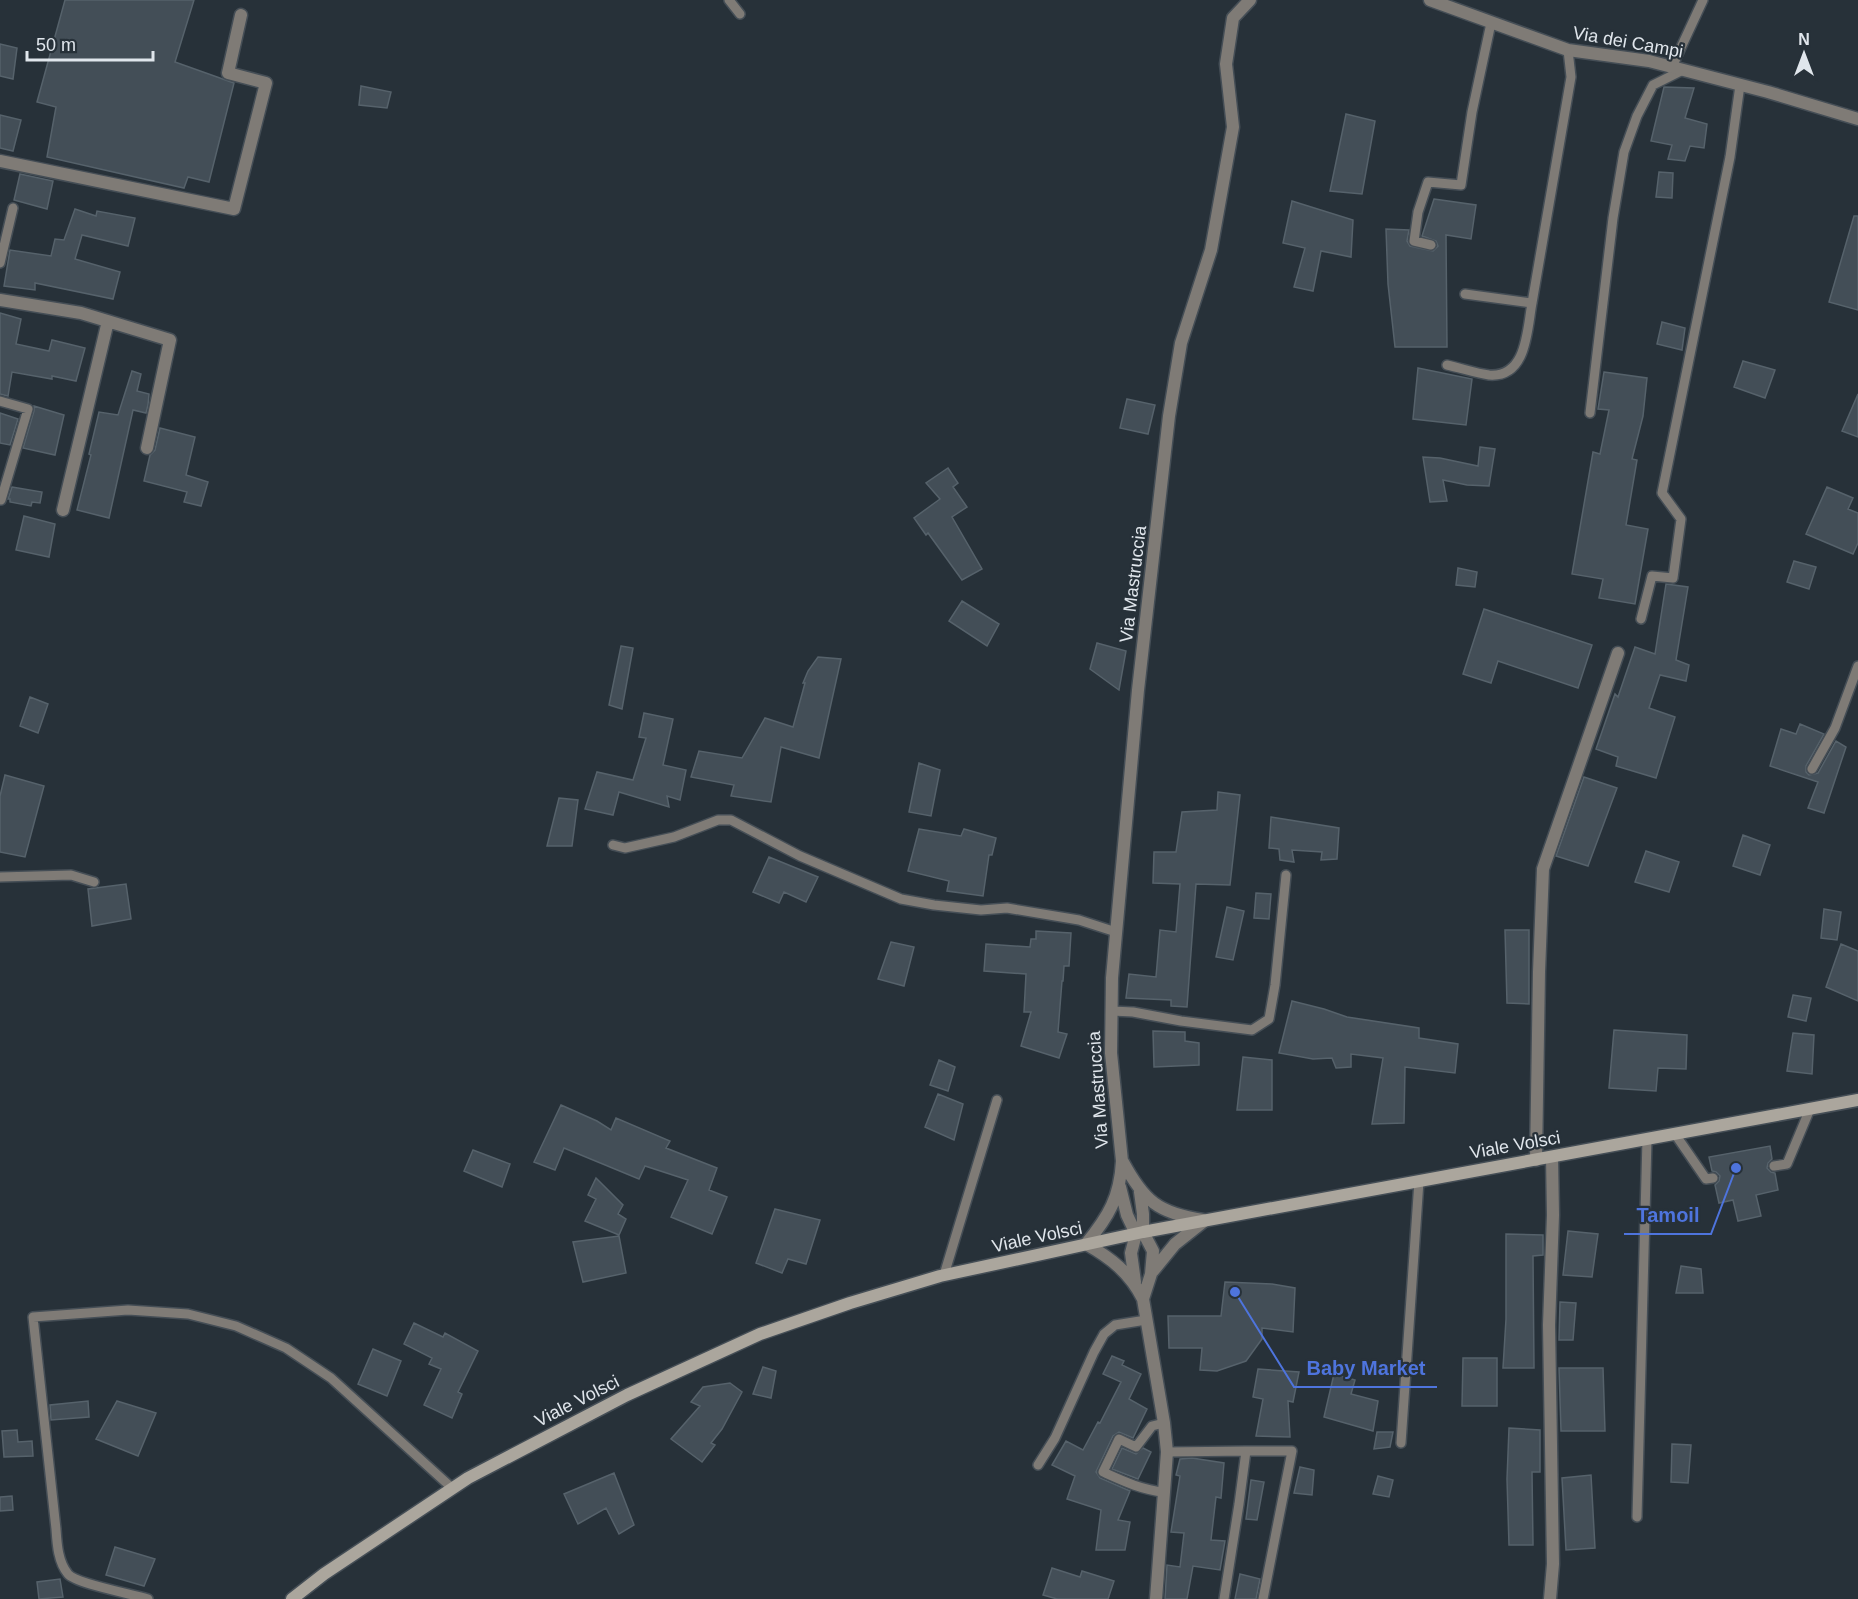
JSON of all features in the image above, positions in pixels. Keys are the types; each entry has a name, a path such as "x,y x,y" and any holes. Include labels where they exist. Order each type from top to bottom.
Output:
{"main road":[{"name":"Viale Volsci","path":"292,1599 324,1574 468,1478 627,1395 760,1334 850,1304 944,1275 1086,1244 1810,1109 1857,1098"}],"street":[{"name":"Via Mastruccia","path":"1120,1186 1122,1161 1111,1053 1112,1011 1116,932 1136,709 1169,416 1181,344 1211,250 1233,126 1226,64 1233,18 1250,0"},
{"name":"Via dei Campi","path":"1430,0 1568,50 1649,61 1858,119"},
{"path":"0,161 234,209 266,83 228,73 242,15"},
{"path":"0,300 81,314 170,340 147,448"},
{"path":"63,510 108,321"},
{"path":"1536,1160 1542,869 1618,652"},
{"path":"1550,1599 1553,1564 1549,1325 1553,1215 1552,1157"},
{"path":"1122,1161 1140,1192 1154,1203 1172,1213 1205,1220"},
{"path":"1120,1186 1127,1215 1153,1251 1151,1274 1143,1299"},
{"path":"1120,1186 1105,1219 1086,1244 1116,1263 1136,1285 1143,1299 1167,1452 1156,1599"},
{"path":"1136,1285 1131,1253 1140,1233 1143,1214 1140,1192"},
{"path":"1151,1274 1175,1244 1205,1220"}],"lane":[{"path":"729,0 740,14"},
{"path":"1590,412 1613,218 1624,152 1637,116 1653,85 1677,68 1703,0"},
{"path":"1431,245 1414,241 1418,212 1428,182 1461,185 1472,112 1491,23"},
{"path":"1447,365 1491,375 1510,371 1523,356 1571,77 1568,50"},
{"path":"1641,619 1652,576 1673,578 1681,519 1662,493 1728,168 1740,85"},
{"path":"0,263 13,208"},
{"path":"1465,294 1532,303"},
{"path":"0,401 28,409 0,500"},
{"path":"1812,769 1835,728 1858,666"},
{"path":"613,845 625,848 674,837 718,820 731,820 800,856 901,899 981,910 1007,908 1079,920 1116,932"},
{"path":"0,877 71,875 94,882"},
{"path":"1112,1011 1133,1012 1252,1030 1269,1019 1275,985 1286,875"},
{"path":"944,1275 997,1100"},
{"path":"1774,1166 1787,1164 1810,1109"},
{"path":"1674,1134 1706,1179 1713,1178"},
{"path":"1637,1516 1647,1139"},
{"path":"1401,1443 1419,1181"},
{"path":"148,1599 69,1576 62,1563 56,1529 33,1317 128,1310 188,1314 236,1326 286,1348 331,1378 452,1488"},
{"path":"1038,1465 1055,1438 1104,1334 1115,1325 1146,1320"},
{"path":"1164,1423 1152,1426 1136,1447 1119,1439 1103,1472 1127,1483 1152,1491 1164,1492"},
{"path":"1224,1599 1245,1450"},
{"path":"1167,1452 1292,1451 1263,1599"}],"building":[{"path":"65,0 194,0 175,62 234,83 209,182 188,177 184,188 47,157 56,107 37,102"},
{"path":"0,44 17,48 13,79 0,76"},
{"path":"361,86 391,92 387,108 359,105"},
{"path":"1664,87 1694,88 1685,118 1707,124 1704,148 1690,146 1685,161 1668,159 1672,145 1651,141"},
{"path":"1346,114 1375,121 1362,194 1330,191"},
{"path":"0,115 21,120 13,151 0,148"},
{"path":"1659,172 1673,173 1672,198 1656,197"},
{"path":"20,174 53,181 47,209 14,200"},
{"path":"1434,199 1476,205 1471,239 1446,235 1447,347 1395,347 1388,284 1386,229 1409,230 1407,241 1410,246 1433,251 1438,246 1436,241 1422,236"},
{"path":"1292,201 1353,220 1351,257 1321,251 1313,291 1294,287 1305,248 1283,243"},
{"path":"75,209 96,216 97,211 135,218 128,246 82,235 75,259 120,272 113,299 35,283 35,290 4,286 10,250 51,256 55,239 64,240"},
{"path":"1854,216 1858,216 1858,310 1829,302"},
{"path":"0,313 21,319 16,344 49,351 52,340 85,348 76,381 12,372 8,396 0,394"},
{"path":"1662,322 1685,328 1682,350 1657,344"},
{"path":"1743,361 1775,370 1765,398 1734,387"},
{"path":"1418,368 1472,379 1466,425 1413,419"},
{"path":"132,371 141,374 137,391 149,394 148,405 146,413 133,410 109,518 77,510 99,412 118,415"},
{"path":"1604,372 1647,378 1643,416 1632,459 1637,460 1626,525 1648,529 1635,604 1599,598 1603,579 1572,574 1593,452 1600,454 1609,410 1598,409"},
{"path":"1858,394 1858,437 1842,431"},
{"path":"1127,399 1155,405 1148,434 1120,428"},
{"path":"34,406 64,415 55,455 23,448"},
{"path":"0,413 18,419 10,445 0,443"},
{"path":"160,428 195,437 186,475 208,482 201,506 184,502 187,492 144,481"},
{"path":"1480,447 1495,449 1489,486 1467,485 1443,480 1447,501 1430,502 1423,457 1478,466"},
{"path":"948,468 958,483 953,487 967,507 952,517 982,569 962,580 928,533 926,535 914,518 940,499 926,483"},
{"path":"12,487 42,492 40,503 32,502 31,506 10,502 8,499"},
{"path":"1827,487 1853,498 1848,509 1858,513 1858,543 1853,554 1806,534"},
{"path":"24,516 55,524 49,557 16,550"},
{"path":"1794,561 1816,567 1809,589 1787,582"},
{"path":"1458,568 1477,572 1475,587 1456,585"},
{"path":"1666,584 1688,587 1676,660 1689,665 1686,681 1660,675 1649,708 1675,717 1656,778 1616,766 1618,757 1596,749 1615,694 1618,697 1635,647 1655,654"},
{"path":"962,601 999,624 987,646 949,621"},
{"path":"1484,609 1592,645 1578,688 1498,661 1491,683 1463,674"},
{"path":"1097,643 1126,651 1119,690 1090,669"},
{"path":"621,646 633,648 622,709 609,705"},
{"path":"818,657 841,659 819,758 781,747 771,802 731,796 734,785 691,777 699,751 742,758 765,718 793,727 805,683 803,683"},
{"path":"30,697 48,704 38,733 20,726"},
{"path":"644,713 673,719 663,765 686,770 680,800 667,796 669,807 619,792 613,815 585,809 597,772 633,780 646,738 639,737"},
{"path":"1800,724 1824,734 1806,766 1806,772 1809,775 1818,773 1836,741 1846,747 1824,813 1808,808 1818,782 1770,766 1781,729 1796,734"},
{"path":"919,763 940,770 931,816 909,812"},
{"path":"5,775 44,786 25,857 0,852 0,796"},
{"path":"1584,777 1617,788 1588,866 1556,856"},
{"path":"1218,792 1240,795 1230,885 1196,884 1187,1007 1171,1006 1171,1000 1126,998 1129,974 1156,977 1160,930 1176,932 1180,884 1153,883 1154,852 1176,852 1182,812 1217,810"},
{"path":"559,798 578,800 572,846 547,846"},
{"path":"1271,817 1339,828 1337,859 1321,860 1322,852 1292,850 1294,862 1280,860 1279,849 1269,848"},
{"path":"919,829 961,836 964,829 996,838 992,855 989,855 983,896 947,891 949,881 908,871"},
{"path":"1743,835 1770,845 1760,875 1733,866"},
{"path":"1646,851 1679,862 1669,892 1635,882"},
{"path":"769,857 818,877 806,902 784,892 779,903 753,892"},
{"path":"126,884 131,919 92,926 88,889"},
{"path":"1256,893 1271,894 1269,919 1254,918"},
{"path":"1227,907 1244,911 1233,960 1216,957"},
{"path":"1824,909 1841,912 1837,940 1821,938"},
{"path":"1505,930 1529,930 1529,1004 1507,1003"},
{"path":"1036,931 1071,933 1069,966 1064,966 1062,981 1058,1032 1067,1034 1059,1058 1021,1046 1031,1012 1024,1012 1026,974 984,971 986,944 1030,947 1031,939 1036,939"},
{"path":"891,942 914,947 904,986 878,979"},
{"path":"1841,944 1858,951 1858,1001 1826,987"},
{"path":"1793,995 1811,998 1806,1021 1788,1017"},
{"path":"1292,1001 1347,1017 1419,1028 1419,1038 1458,1044 1455,1073 1405,1067 1404,1123 1372,1124 1383,1058 1351,1054 1351,1067 1336,1068 1332,1058 1313,1059 1279,1053"},
{"path":"1614,1030 1687,1035 1686,1069 1658,1068 1656,1091 1609,1088"},
{"path":"1153,1031 1185,1032 1185,1041 1199,1043 1199,1065 1154,1067"},
{"path":"1793,1033 1814,1035 1812,1074 1787,1071"},
{"path":"1243,1057 1272,1060 1272,1110 1237,1110"},
{"path":"939,1060 955,1067 948,1091 930,1085"},
{"path":"938,1094 963,1104 954,1140 925,1127"},
{"path":"561,1105 611,1130 616,1118 670,1141 666,1148 717,1168 709,1190 727,1197 712,1234 671,1217 688,1180 645,1166 639,1179 564,1148 555,1170 534,1162"},
{"path":"1770,1146 1772,1159 1767,1168 1775,1173 1778,1190 1756,1195 1761,1216 1738,1221 1733,1200 1719,1203 1715,1185 1720,1176 1712,1171 1709,1157"},
{"path":"473,1150 510,1164 502,1187 464,1171"},
{"path":"596,1178 623,1205 618,1214 626,1219 619,1235 585,1221 596,1199 588,1195"},
{"path":"775,1209 820,1220 806,1264 788,1259 782,1273 756,1263"},
{"path":"1568,1231 1598,1234 1592,1277 1563,1275"},
{"path":"1506,1234 1543,1235 1543,1255 1533,1256 1534,1368 1503,1368 1506,1319"},
{"path":"619,1236 626,1273 583,1282 573,1242"},
{"path":"1681,1266 1701,1269 1703,1293 1676,1293"},
{"path":"1225,1282 1272,1284 1295,1288 1293,1332 1262,1328 1262,1339 1246,1361 1217,1371 1200,1370 1202,1348 1169,1348 1168,1316 1221,1316"},
{"path":"1560,1302 1576,1303 1573,1340 1559,1340"},
{"path":"414,1323 443,1337 445,1333 478,1351 458,1392 462,1394 452,1418 424,1405 441,1369 429,1364 432,1358 404,1344"},
{"path":"373,1349 401,1361 387,1396 358,1384"},
{"path":"1112,1356 1124,1361 1122,1365 1141,1374 1129,1399 1147,1409 1133,1438 1119,1432 1113,1436 1096,1472 1100,1478 1130,1491 1118,1520 1130,1522 1125,1550 1096,1550 1101,1510 1067,1499 1075,1476 1052,1465 1066,1441 1083,1450 1098,1422 1100,1423 1121,1382 1103,1374"},
{"path":"1463,1358 1497,1358 1497,1406 1462,1406"},
{"path":"763,1367 776,1371 771,1398 753,1394"},
{"path":"1559,1368 1603,1368 1605,1431 1561,1431"},
{"path":"1258,1369 1299,1372 1293,1402 1288,1401 1290,1437 1256,1436 1263,1399 1253,1397"},
{"path":"1334,1374 1355,1380 1351,1394 1378,1401 1373,1431 1324,1417"},
{"path":"730,1383 742,1392 722,1429 711,1443 715,1445 702,1462 671,1439 700,1406 691,1402 703,1387"},
{"path":"88,1401 89,1417 51,1420 50,1405"},
{"path":"117,1401 156,1413 138,1456 96,1439"},
{"path":"1509,1428 1540,1430 1540,1472 1532,1472 1533,1545 1509,1545 1507,1479"},
{"path":"17,1430 18,1442 32,1441 33,1456 4,1457 2,1431"},
{"path":"1377,1432 1393,1432 1390,1447 1374,1449"},
{"path":"1672,1444 1691,1445 1688,1483 1671,1482"},
{"path":"1122,1448 1136,1454 1143,1448 1151,1452 1138,1479 1112,1469"},
{"path":"1192,1458 1224,1463 1221,1498 1216,1497 1211,1540 1225,1541 1220,1570 1193,1566 1187,1599 1165,1599 1167,1565 1180,1567 1184,1533 1171,1532 1180,1476 1176,1475 1180,1459"},
{"path":"1300,1467 1314,1470 1312,1495 1294,1493"},
{"path":"614,1473 634,1525 619,1534 606,1508 578,1524 564,1494"},
{"path":"1591,1475 1595,1548 1566,1550 1562,1478"},
{"path":"1378,1476 1393,1480 1389,1497 1373,1494"},
{"path":"1251,1480 1264,1482 1257,1520 1246,1519"},
{"path":"12,1496 13,1510 0,1511 0,1497"},
{"path":"115,1547 155,1559 144,1586 106,1575"},
{"path":"1052,1568 1080,1577 1082,1571 1114,1581 1108,1599 1057,1599 1043,1595"},
{"path":"1240,1574 1260,1579 1256,1599 1235,1599"},
{"path":"60,1579 63,1597 39,1599 37,1582"}],"place":[{"name":"Tamoil","path":"1736,1168"},
{"name":"Baby Market","path":"1235,1292"}]}
